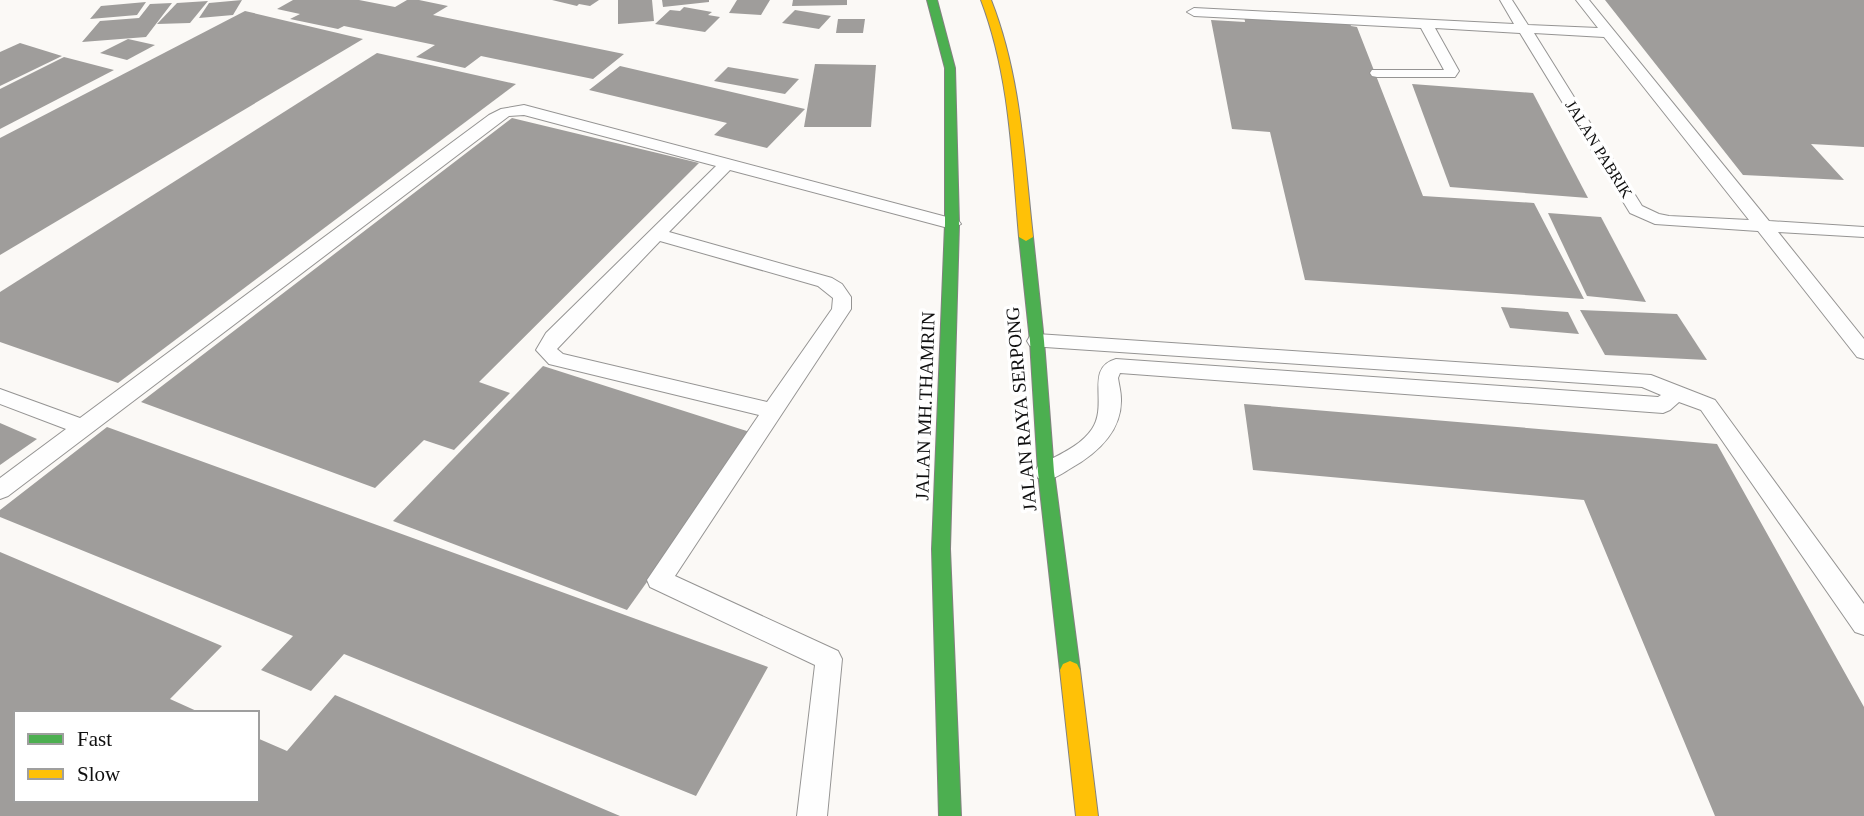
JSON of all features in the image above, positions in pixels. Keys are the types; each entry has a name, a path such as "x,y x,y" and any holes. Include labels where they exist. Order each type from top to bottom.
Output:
{"main road":[{"name":"JALAN MH.THAMRIN","path":"932,0 950,68 952,224 941,549 950,816"},
{"name":"JALAN RAYA SERPONG","path":"986,0 995,19 1009,82 1037,341 1046,472 1087,816"}],"lane":[{"name":"JALAN PABRIK","path":"1506,0 1636,209 1655,219 1864,232"},
{"path":"1582,0 1864,352"},
{"path":"1194,12 1606,33"},
{"path":"1377,73 1450,74 1452,71 1425,23"},
{"path":"0,489 483,126 506,112 524,110 952,224"},
{"path":"728,163 554,338 546,350 556,359 773,411"},
{"path":"656,234 825,282 835,288 842,297 841,309 659,580 829,659 812,816"},
{"path":"1037,341 1644,380 1708,405 1864,624"},
{"path":"1244,354 1248,376"},
{"path":"1046,472 1077,455 1101,433 1111,401 1106,378 1116,366 1663,405 1676,392"},
{"path":"0,396 82,427"}],"building":[{"path":"242,0 233,15 199,18 209,3"},
{"path":"293,0 359,0 395,7 407,0 419,0 448,6 433,15 624,54 593,79 481,56 465,68 416,57 435,45 344,26 338,29 290,19 300,14 277,9"},
{"path":"552,0 599,0 590,6 577,6"},
{"path":"618,0 652,0 654,21 618,24"},
{"path":"662,0 709,0 709,2 663,7"},
{"path":"737,0 770,0 761,15 729,13"},
{"path":"793,0 847,0 847,5 792,6"},
{"path":"1605,0 1864,0 1864,147 1811,144 1844,180 1743,175"},
{"path":"208,1 190,23 157,24 177,3"},
{"path":"146,2 137,15 90,19 101,6"},
{"path":"172,3 146,37 82,42 100,21 139,18 150,4"},
{"path":"684,7 712,12 708,15 720,17 705,32 655,24 670,10 680,11"},
{"path":"795,10 831,16 819,29 782,23"},
{"path":"245,11 363,39 0,255 0,138"},
{"path":"1244,15 1349,20 1351,26 1357,27 1423,196 1534,203 1584,299 1305,280 1270,132 1232,129 1211,20 1245,22"},
{"path":"838,19 865,19 863,33 836,33"},
{"path":"128,39 155,45 127,60 100,53"},
{"path":"20,43 62,56 0,86 0,52"},
{"path":"377,53 516,84 118,383 0,342 0,292"},
{"path":"64,57 114,70 0,129 0,89"},
{"path":"815,64 876,65 871,127 804,127"},
{"path":"620,66 805,109 767,148 714,135 727,123 589,90"},
{"path":"728,67 799,79 785,94 714,81"},
{"path":"1412,84 1533,93 1588,198 1450,187"},
{"path":"512,118 699,163 479,382 510,393 454,450 424,440 375,488 141,402"},
{"path":"1548,213 1601,217 1646,302 1587,296"},
{"path":"1501,307 1568,312 1579,334 1510,328"},
{"path":"1580,310 1677,314 1707,360 1605,355"},
{"path":"543,366 753,433 627,610 393,521"},
{"path":"1244,404 1717,444 1864,707 1864,816 1715,816 1584,500 1253,470"},
{"path":"0,423 37,439 0,465"},
{"path":"107,427 768,667 696,796 344,654 311,691 261,670 293,636 0,517 0,510"},
{"path":"0,552 222,646 170,699 197,711 14,711 14,802 259,802 259,739 287,751 335,695 620,816 0,816"}],"traffic: fast":[{"path":"932,0 950,68 952,224 941,549 950,816"},
{"path":"1026,237 1037,341 1046,472 1070,670"}],"traffic: slow":[{"path":"986,0 996,26 1010,85 1026,237"},
{"path":"1070,670 1087,816"}]}
